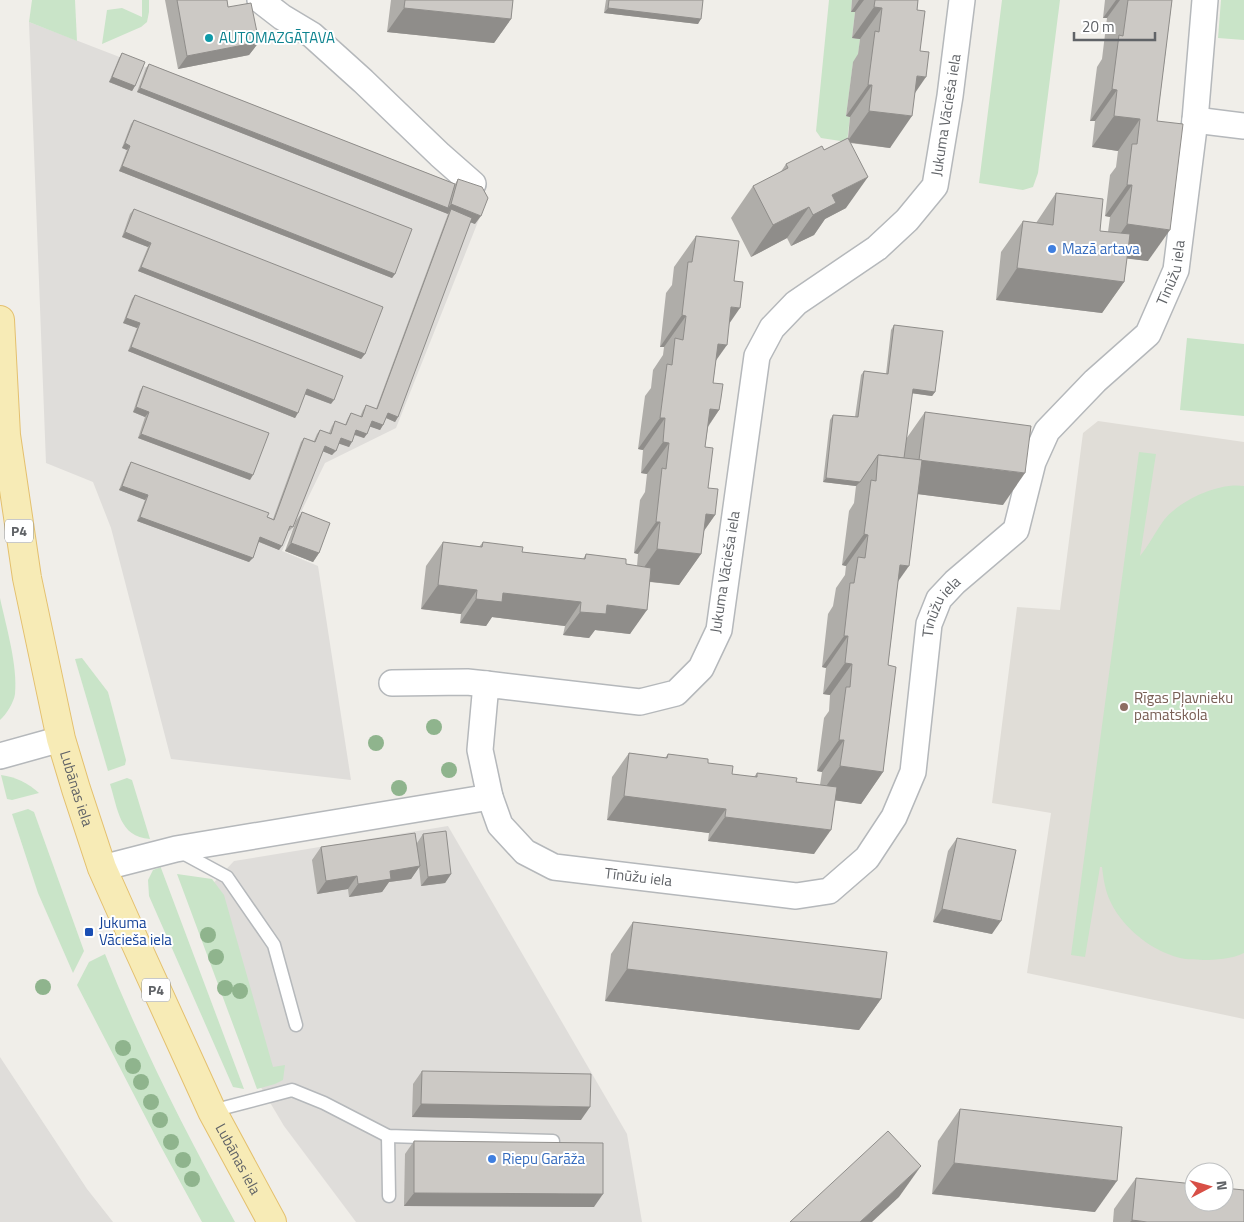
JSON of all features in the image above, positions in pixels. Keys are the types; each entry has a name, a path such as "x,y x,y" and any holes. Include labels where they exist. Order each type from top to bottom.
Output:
{"main road":[{"name":"Lubānas iela","path":"0,320 6,435 27,578 61,739 76,789 102,868 212,1111 272,1222"}],"street":[{"path":"260,0 282,17 312,35 473,184"},
{"name":"Jukuma Vācieša iela","path":"392,683 467,682 640,702 676,693 701,668 719,630 757,356 772,328 796,303 877,248 907,220 935,186 950,96 962,0"},
{"name":"Tīnūžu iela","path":"490,796 500,825 525,852 554,867 796,896 829,891 867,858 894,817 913,772 929,624 939,599 955,582 1016,530 1033,462 1047,431 1096,381 1148,334 1176,270 1194,120 1205,0"},
{"path":"1194,120 1244,126"},
{"path":"102,868 176,849 490,796 480,750 486,684"},
{"path":"0,756 61,739"}],"lane":[{"path":"176,849 227,878 274,945 296,1025"},
{"path":"212,1111 292,1090 324,1103 388,1136 553,1141"},
{"path":"388,1136 389,1196"}],"shaded area":[{"path":"29,22 487,199 396,428 325,463 282,551 318,566 351,780 171,759 111,528 93,482 46,463"},
{"name":"Rīgas Pļavnieku pamatskola","path":"1098,421 1244,442 1244,1019 1027,973 1051,813 992,803 1017,607 1060,610 1083,433"},
{"path":"448,826 627,1134 642,1222 356,1222 284,1126 256,1079 205,892 234,861"},
{"path":"0,1057 87,1189 113,1222 0,1222"}],"green space":[{"path":"32,0 75,0 77,41 29,22"},
{"path":"142,0 149,0 147,22 141,27 102,44 107,10 122,8 142,17"},
{"path":"829,0 852,0 851,12 855,12 852,38 860,39 857,63 853,63 846,116 850,117 847,142 821,138 816,131"},
{"path":"1002,0 1060,0 1038,173 1033,187 1023,190 979,183"},
{"path":"1221,0 1244,0 1244,40 1218,38"},
{"path":"1187,338 1244,344 1244,416 1180,410"},
{"path":"1139,452 1156,454 1140,556 1164,520 1190,499 1223,487 1244,486 1244,953 1229,958 1208,960 1183,959 1156,949 1134,933 1117,913 1110,902 1106,890 1102,867 1100,867 1085,957 1071,955"},
{"path":"0,598 15,671 15,694 7,712 0,720"},
{"path":"82,658 108,692 126,760 125,765 108,771 75,659"},
{"path":"1,775 22,781 39,793 12,800 7,799"},
{"path":"127,778 132,780 150,839 132,833 121,820 110,784"},
{"path":"28,809 34,812 84,951 73,973 38,893 12,814"},
{"path":"161,867 244,1089 233,1087 149,896 148,880 153,870"},
{"path":"177,874 212,879 224,895 273,1067 285,1065 283,1080 275,1084 257,1089"},
{"path":"105,954 134,1023 166,1090 235,1222 202,1222 77,985 89,962"}],"building":[{"name":"AUTOMAZGĀTAVA","path":"177,0 227,0 228,7 251,3 259,42 187,56"},
{"path":"405,0 513,0 511,19 404,8"},
{"path":"609,0 703,0 701,19 608,8"},
{"path":"875,0 918,0 917,10 925,11 920,51 929,52 926,77 917,76 912,116 869,111 872,85 868,85 875,31 879,32 882,8 874,7"},
{"path":"1128,0 1172,0 1157,121 1183,124 1170,230 1127,224 1132,185 1127,185 1132,144 1137,144 1140,119 1114,116 1117,90 1112,89 1119,35 1123,36"},
{"path":"122,53 145,62 135,86 112,77"},
{"path":"149,64 455,184 448,208 140,88"},
{"path":"134,120 412,229 395,274 122,166 130,146 125,143"},
{"path":"848,138 868,177 832,195 836,203 813,215 809,207 773,225 753,186 788,168 786,164 822,146 824,150"},
{"path":"458,179 482,187 488,198 481,216 451,204"},
{"path":"1056,193 1103,199 1100,231 1130,234 1124,282 1017,268 1023,221 1053,225"},
{"path":"134,209 383,307 365,354 141,267 151,243 125,232"},
{"path":"451,209 472,218 398,417 388,413 383,425 372,421 367,434 356,430 352,442 341,438 336,451 325,446 293,527 290,526 282,546 260,537 253,558 140,517 148,495 122,486 131,462 269,513 267,517 274,520 304,438 315,442 320,430 331,434 335,421 346,425 351,413 362,417 366,405 377,409"},
{"path":"696,236 739,241 734,281 743,282 740,308 731,307 727,345 718,344 713,383 723,384 719,410 710,409 705,447 713,448 708,488 718,489 715,515 706,514 701,554 657,549 660,522 656,522 662,468 666,469 669,443 663,442 665,418 660,418 667,364 672,365 675,338 683,340 686,316 682,315 688,262 692,262"},
{"path":"135,295 343,376 334,400 307,389 298,413 131,347 140,323 126,318"},
{"path":"894,325 943,331 935,392 913,389 904,458 878,455 860,482 826,478 833,415 858,417 864,371 888,374"},
{"path":"143,386 269,433 253,475 141,434 149,412 136,407"},
{"path":"925,412 1031,426 1025,473 919,460"},
{"path":"878,455 922,460 909,566 900,565 888,665 896,667 883,772 840,766 844,740 839,740 846,687 850,687 852,664 845,663 848,636 844,636 850,583 854,583 858,557 865,558 868,535 864,534 871,480 876,481"},
{"path":"302,512 330,523 319,553 291,543"},
{"path":"443,542 482,547 483,542 523,547 522,552 585,559 586,554 626,559 626,564 651,568 647,610 607,605 606,614 580,612 581,602 503,593 502,602 476,599 477,590 438,585"},
{"path":"629,753 667,758 668,754 708,759 708,763 733,766 732,774 757,777 757,773 797,778 796,782 837,787 831,830 725,817 726,809 624,796"},
{"path":"446,831 451,874 428,877 423,834"},
{"path":"415,833 420,866 390,871 391,879 358,884 357,876 326,881 321,847"},
{"path":"957,838 1016,850 1001,921 942,909"},
{"path":"633,922 887,952 881,999 627,969"},
{"path":"422,1071 591,1074 590,1107 421,1104"},
{"path":"960,1109 1122,1127 1117,1181 954,1163"},
{"path":"888,1131 921,1166 860,1222 790,1222"},
{"path":"414,1141 603,1143 603,1194 414,1193"},
{"path":"1136,1178 1184,1183 1184,1212 1234,1212 1234,1189 1244,1190 1244,1222 1147,1222 1132,1220"}],"place":[{"name":"AUTOMAZGĀTAVA","path":"209,38"},
{"name":"Mazā artava","path":"1052,249"},
{"name":"Rīgas Pļavnieku pamatskola","path":"1124,707"},
{"name":"Jukuma Vācieša iela","path":"89,932"},
{"name":"Riepu Garāža","path":"492,1159"}]}
